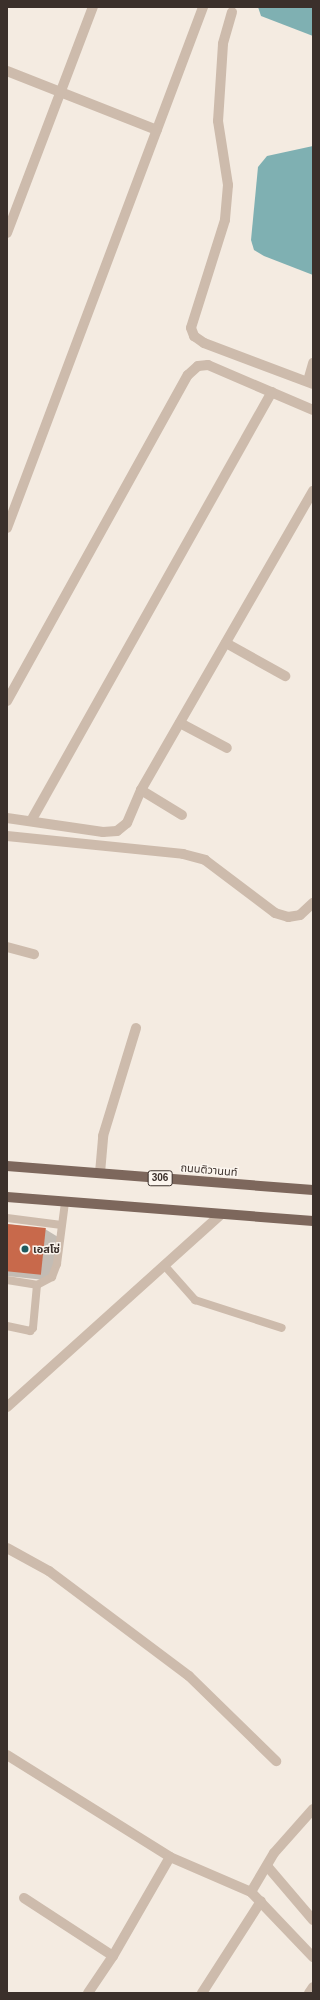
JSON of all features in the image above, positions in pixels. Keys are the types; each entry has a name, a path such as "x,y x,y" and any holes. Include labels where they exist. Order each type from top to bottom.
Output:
{"main road":[{"name":"ถนนติวานนท์","path":"7,1166 313,1190"},
{"path":"7,1197 220,1215 313,1221"}],"street":[{"path":"7,233 93,7"},
{"path":"7,528 203,7"},
{"path":"232,12 223,44 218,121 228,185 226,213 191,328 194,336 204,343 311,382 313,363"},
{"path":"7,71 61,90 157,130"},
{"path":"7,701 188,375 198,366 208,365 313,410"},
{"path":"31,821 272,392"},
{"path":"7,818 88,832 116,831 127,823 141,790 313,491"},
{"path":"226,642 285,676"},
{"path":"180,723 227,748"},
{"path":"141,790 182,815"},
{"path":"7,836 184,854 205,860 275,913 288,917 300,915 313,903"},
{"path":"7,948 34,954"},
{"path":"100,1173 103,1136 136,1028"},
{"path":"7,1407 220,1215"},
{"path":"7,1548 48,1571 189,1676 276,1761"},
{"path":"7,1755 170,1857 251,1892 313,1957"},
{"path":"251,1892 274,1854 313,1809"},
{"path":"88,1993 113,1956 170,1857"},
{"path":"268,1866 313,1920"},
{"path":"24,1898 113,1956"},
{"path":"202,1993 261,1901"},
{"path":"309,1993 313,1987"}],"lane":[{"path":"7,1280 37,1285 52,1277 57,1264 65,1202"},
{"path":"7,1218 62,1224"},
{"path":"164,1265 195,1300 282,1328"},
{"path":"7,1326 30,1331 33,1328 37,1285"}],"water":[{"path":"258,7 313,7 313,36 261,16"},
{"path":"313,146 313,275 264,256 254,250 251,240 258,167 267,156"}],"building":[{"name":"เอสโซ่","path":"7,1224 46,1228 41,1275 7,1271"}],"place":[{"name":"เอสโซ่","path":"25,1249"}]}
